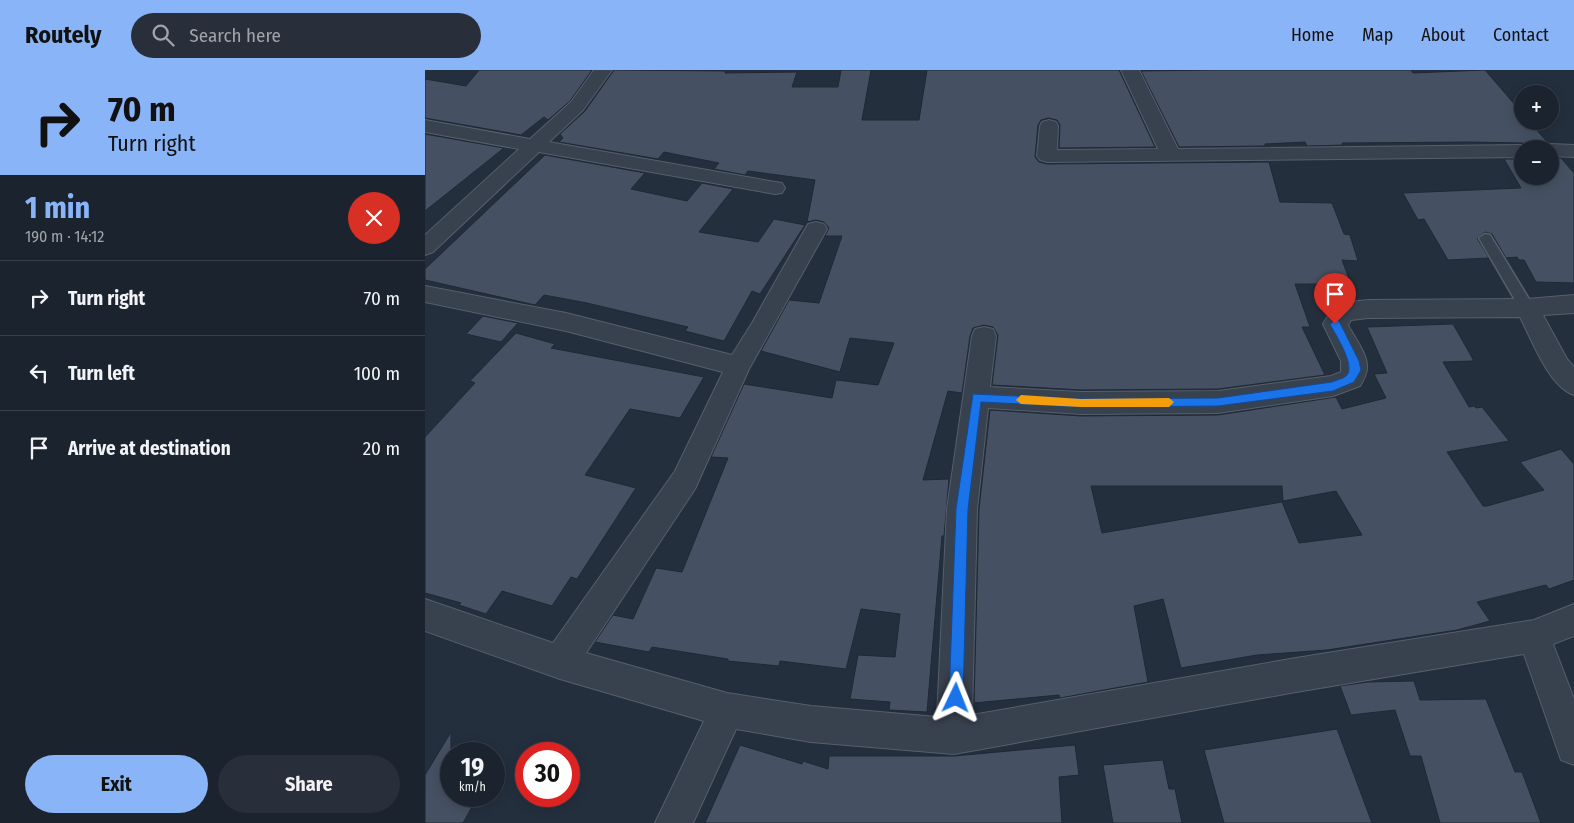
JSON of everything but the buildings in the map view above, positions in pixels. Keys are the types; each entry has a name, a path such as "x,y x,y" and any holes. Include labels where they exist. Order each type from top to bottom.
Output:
{"street":[{"path":"425,247 577,106 603,70"},
{"path":"1129,70 1171,155"},
{"path":"425,126 775,188"},
{"path":"1049,126 1047,156 1080,158 1171,155 1514,151"},
{"path":"1559,150 1574,151"},
{"path":"560,662 685,480 738,366 761,330 816,229"},
{"path":"425,294 567,322 738,366"},
{"path":"977,397 1081,403 1218,402 1333,386 1351,379 1355,370 1354,361 1335,324 1344,312 1387,308 1527,308 1574,304"},
{"path":"1527,308 1558,366 1574,385"},
{"path":"954,736 962,509 984,336"},
{"path":"425,615 560,662 727,710 811,724 954,736 1296,674 1534,636 1574,620"},
{"path":"1534,636 1574,747"},
{"path":"675,823 727,710"}],"lane":[{"path":"1485,238 1527,308"}],"slow traffic":[{"path":"1021,400 1081,403 1169,402"}],"route":[{"path":"956,698 962,509 977,397 1081,403 1218,402 1333,386 1351,379 1355,370 1354,361 1335,324"}]}
